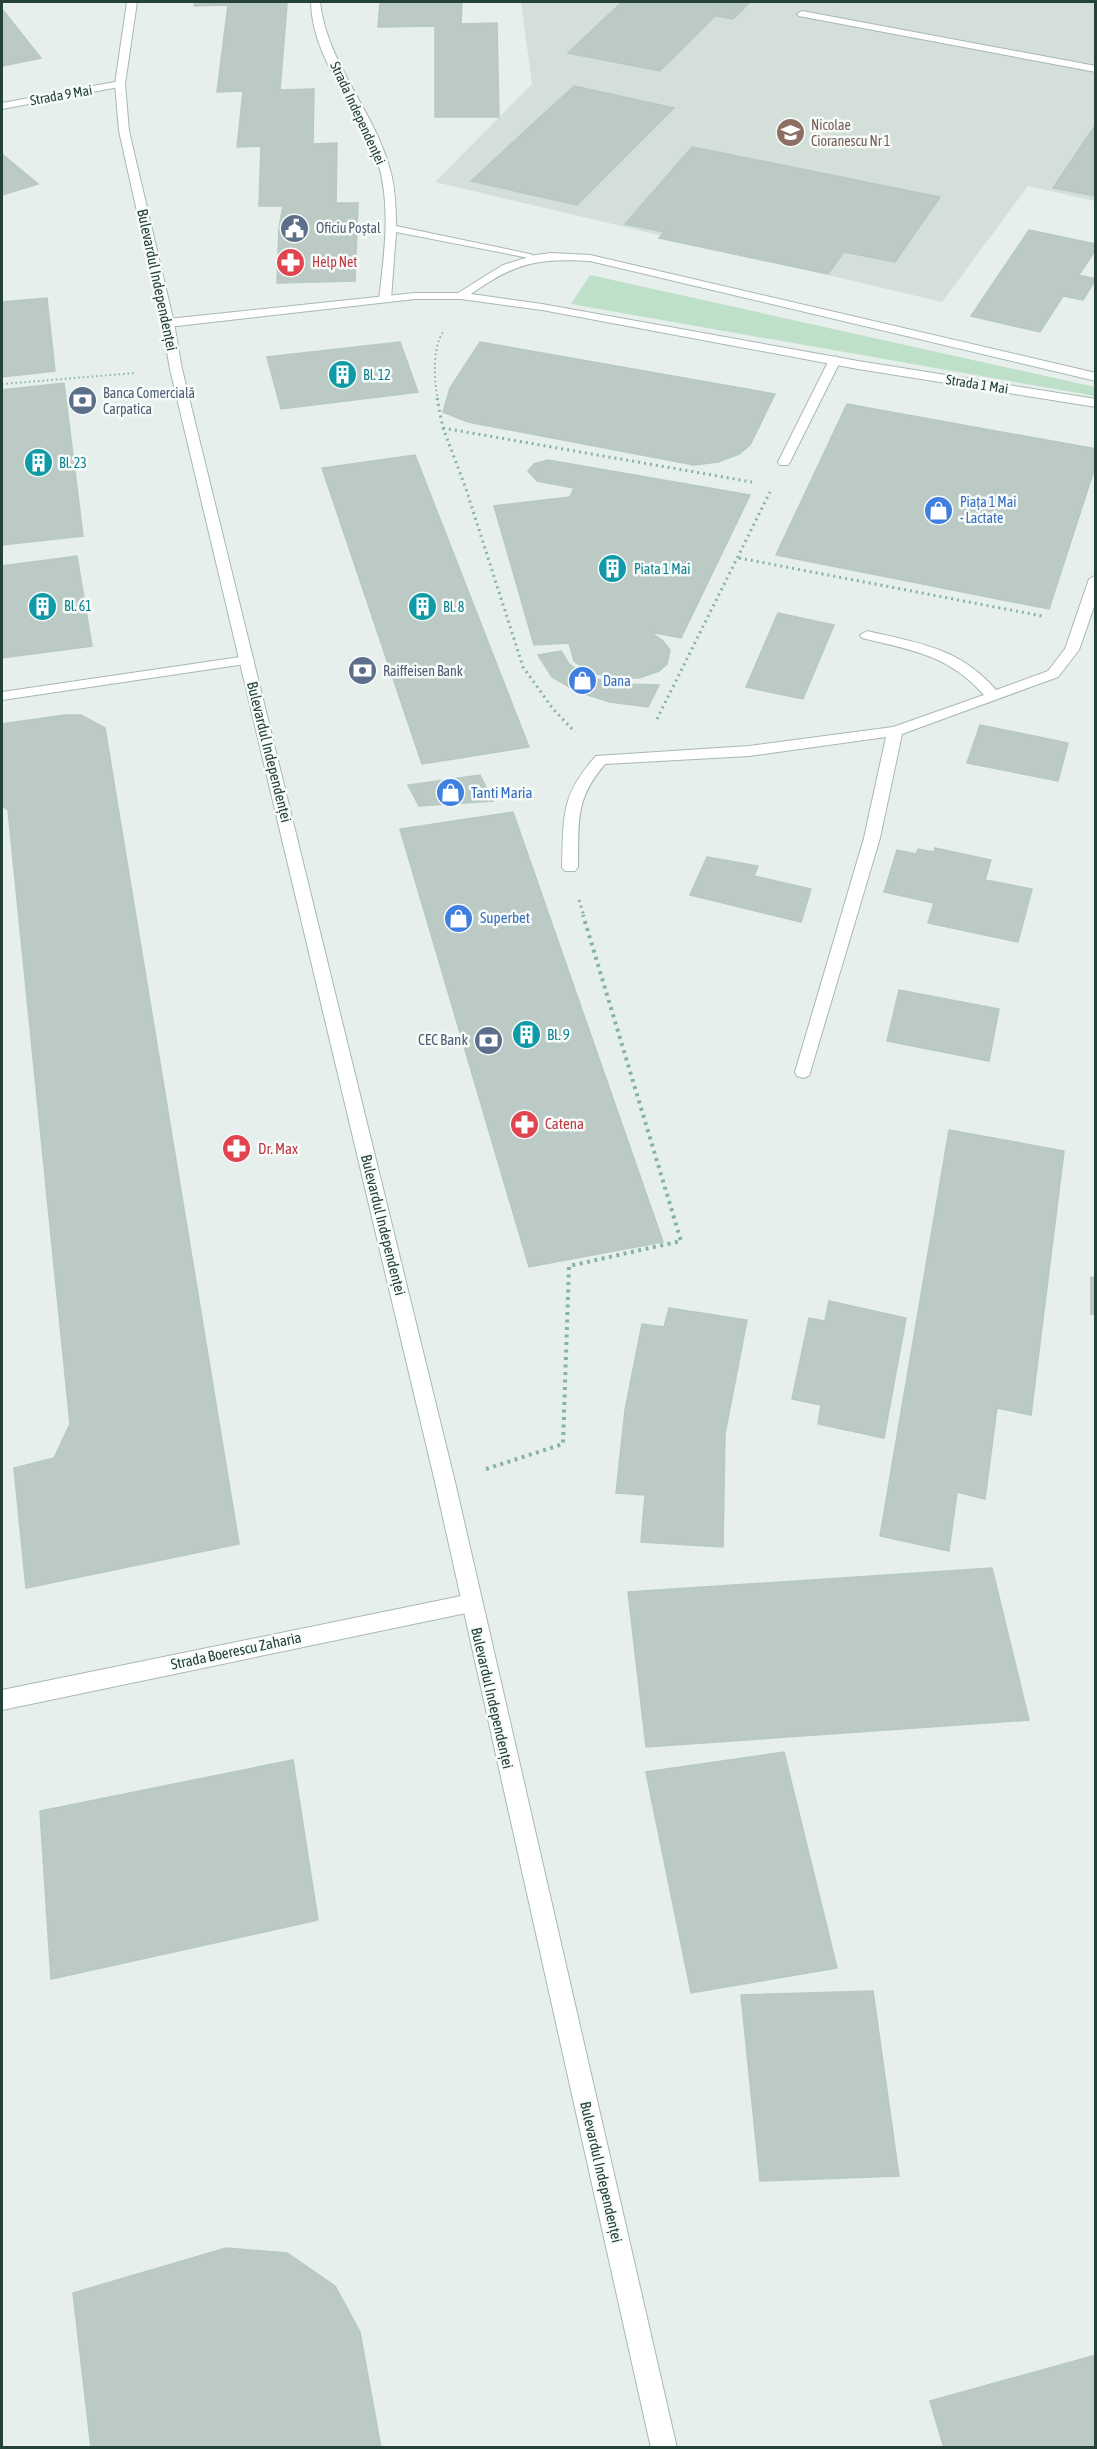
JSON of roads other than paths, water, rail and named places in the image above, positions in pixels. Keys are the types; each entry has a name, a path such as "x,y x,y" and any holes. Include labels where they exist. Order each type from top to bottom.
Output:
{"main road":[{"name":"Bulevardul Independenței","path":"132,2 120,84 124,131 168,323 176,369 445,1482 664,2448"},
{"name":"Strada Independenței","path":"315,2 323,37 383,165 390,200 392,228 385,299"},
{"path":"802,14 1095,69"},
{"name":"Strada 9 Mai","path":"2,106 120,84"},
{"path":"392,228 530,257"},
{"path":"461,297 513,262 530,257 562,255 609,261 1095,377"},
{"name":"Strada 1 Mai","path":"168,323 385,299 461,297 542,307 858,365 1095,404"},
{"path":"784,462 835,360"},
{"path":"570,867 572,806 587,775 601,759 748,751 895,731 994,697 1053,674 1072,650 1095,579"},
{"path":"867,635 916,647 957,662 977,677 994,697"},
{"path":"2,696 247,660"},
{"path":"803,1072 872,838 895,731"},
{"name":"Strada Boerescu Zaharia","path":"2,1700 471,1603"}],"place":[{"name":"Nicolae Cioranescu Nr 1","path":"790,133"},
{"name":"Oficiu Poștal","path":"295,228"},
{"name":"Help Net","path":"291,262"},
{"name":"Bl. 12","path":"342,375"},
{"name":"Banca Comercială Carpatica","path":"82,401"},
{"name":"Bl. 23","path":"38,463"},
{"name":"Piața 1 Mai - Lactate","path":"939,510"},
{"name":"Piata 1 Mai","path":"613,569"},
{"name":"Bl. 61","path":"43,606"},
{"name":"Bl. 8","path":"422,607"},
{"name":"Raiffeisen Bank","path":"362,671"},
{"name":"Dana","path":"582,681"},
{"name":"Tanti Maria","path":"450,793"},
{"name":"Superbet","path":"459,918"},
{"name":"Bl. 9","path":"526,1035"},
{"name":"CEC Bank","path":"489,1040"},
{"name":"Catena","path":"524,1124"},
{"name":"Dr. Max","path":"237,1149"}]}
